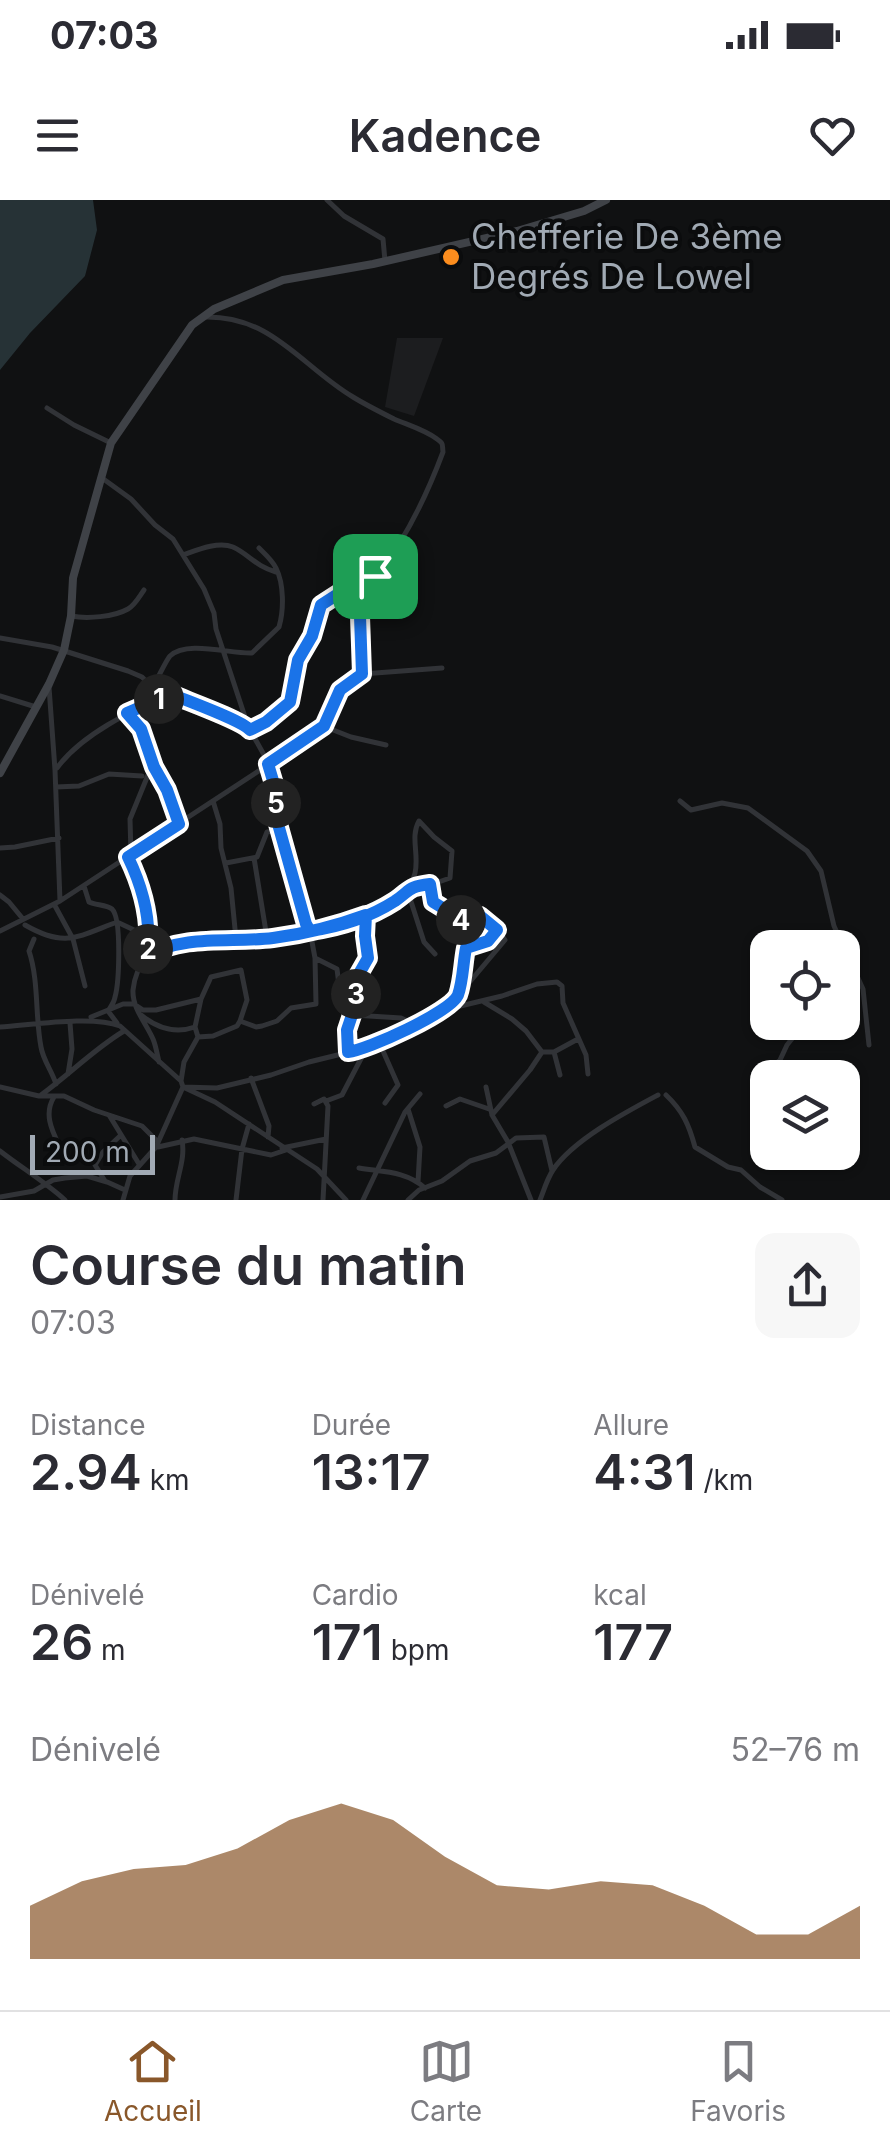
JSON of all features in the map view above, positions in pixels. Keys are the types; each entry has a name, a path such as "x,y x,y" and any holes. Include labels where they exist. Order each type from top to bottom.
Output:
{"street":[{"path":"327,200 344,216 383,239 384,261"},
{"path":"0,772 64,650 72,586 111,442 186,332 227,302 283,280 517,231 584,211 606,200"},
{"path":"201,318 230,318 262,330 295,351 339,388 441,442 444,452 418,511 375,576 360,616 362,674"},
{"path":"47,408 111,442"},
{"path":"102,477 174,539 204,589 249,728 268,764 280,830 316,958 316,1004 291,1008 276,1021 262,1026 240,1021"},
{"path":"183,554 228,546 261,568 278,572"},
{"path":"150,693 170,656 186,649 208,648 252,653 279,627 282,597 278,572 259,548"},
{"path":"150,693 171,694 249,728 266,722 290,702 298,660 312,636 321,605 375,576"},
{"path":"70,616 91,619 126,611 144,590"},
{"path":"0,638 64,650 142,676 150,693"},
{"path":"0,931 24,922 84,886 324,726 340,690 362,674 442,668"},
{"path":"49,684 59,838 57,902 73,939 85,986"},
{"path":"56,770 84,742 127,713 171,694"},
{"path":"0,696 36,707"},
{"path":"127,713 141,729 179,824"},
{"path":"324,726 386,746"},
{"path":"56,788 80,786 109,774 145,776 130,819 130,856 142,893 149,937 147,956 132,993 159,1062"},
{"path":"213,801 231,888 236,939"},
{"path":"680,801 691,810 722,803 748,808 807,851 821,871 834,926 863,989 869,1046"},
{"path":"147,956 193,942 267,938 326,928 397,900 408,889 417,867 415,829 419,820 452,851 450,878 408,889"},
{"path":"267,938 254,858 267,832 280,830"},
{"path":"0,848 59,838"},
{"path":"226,863 254,858"},
{"path":"430,884 433,902 464,921 480,916 505,939 446,1010"},
{"path":"84,886 89,902 111,908 116,922 118,968 115,1000 108,1011"},
{"path":"408,889 424,942 435,954"},
{"path":"0,894 24,922 47,937 73,939 116,922 149,937"},
{"path":"348,1052 347,1030 353,1015 356,979 368,958 366,915"},
{"path":"458,1008 466,948 488,941 497,930"},
{"path":"34,939 29,951 42,1052 56,1084"},
{"path":"316,958 337,969 339,985"},
{"path":"123,1200 130,1176 156,1144 182,1084 184,1062 198,1037 195,1027 210,977 241,970 247,1000 240,1021 213,1036 198,1037"},
{"path":"182,1084 217,1088 271,1075 366,1048 446,1010 537,984 559,982 564,1005 587,1058 588,1074"},
{"path":"91,1017 123,1004 156,1010 201,999"},
{"path":"481,1000 505,1012 526,1030 542,1052"},
{"path":"108,1011 182,1084 318,1169 346,1200"},
{"path":"139,1012 152,1024 166,1029 181,1031 195,1027"},
{"path":"353,1015 401,1018 414,1024"},
{"path":"72,1038 80,1022"},
{"path":"0,1027 103,1022 122,1028"},
{"path":"68,1075 70,1023"},
{"path":"39,1096 122,1028"},
{"path":"542,1052 554,1052 578,1039"},
{"path":"380,1042 398,1085 384,1103"},
{"path":"314,1104 342,1095 366,1048"},
{"path":"491,1112 542,1052"},
{"path":"554,1052 560,1075"},
{"path":"252,1078 268,1126 268,1138"},
{"path":"486,1086 491,1112 508,1142 531,1200"},
{"path":"0,1088 68,1098 142,1126 156,1144"},
{"path":"363,1200 408,1109 420,1094"},
{"path":"540,1200 552,1171 570,1150 621,1115 662,1095 679,1107 695,1147 728,1167 741,1170 782,1200"},
{"path":"54,1096 49,1121 59,1145"},
{"path":"446,1106 460,1098 491,1112"},
{"path":"323,1200 326,1101"},
{"path":"408,1109 420,1147 418,1182"},
{"path":"110,1115 139,1164"},
{"path":"236,1200 242,1149 250,1124"},
{"path":"107,1182 99,1175 96,1162 120,1136"},
{"path":"408,1200 470,1161 496,1153 516,1138 544,1136 552,1171"},
{"path":"156,1144 198,1140 271,1154 326,1139"},
{"path":"174,1200 184,1154 182,1140"},
{"path":"0,1151 65,1200"},
{"path":"359,1168 398,1173 425,1188"},
{"path":"0,1196 34,1191 53,1180 82,1176 125,1190"}],"shaded area":[{"path":"0,200 93,200 97,230 85,276 0,370"},
{"path":"397,338 443,338 414,416 385,407"}],"place":[{"name":"Chefferie De 3ème Degrés De Lowel","path":"451,257"}],"route":[{"path":"375,576 321,605 312,636 298,660 290,702 266,722 250,730 171,694 127,713 141,729 179,824 128,857 145,907 147,956 193,942 272,938 326,928 366,915 368,958 356,979 354,1009 347,1030 348,1052 366,1048 446,1010 457,998 466,948 488,941 497,930 480,916 464,921 433,902 430,884 408,888 397,900 366,915 340,924 326,928 310,931 306,924 278,824 268,764 324,726 340,690 362,674 360,616 375,576"}]}
